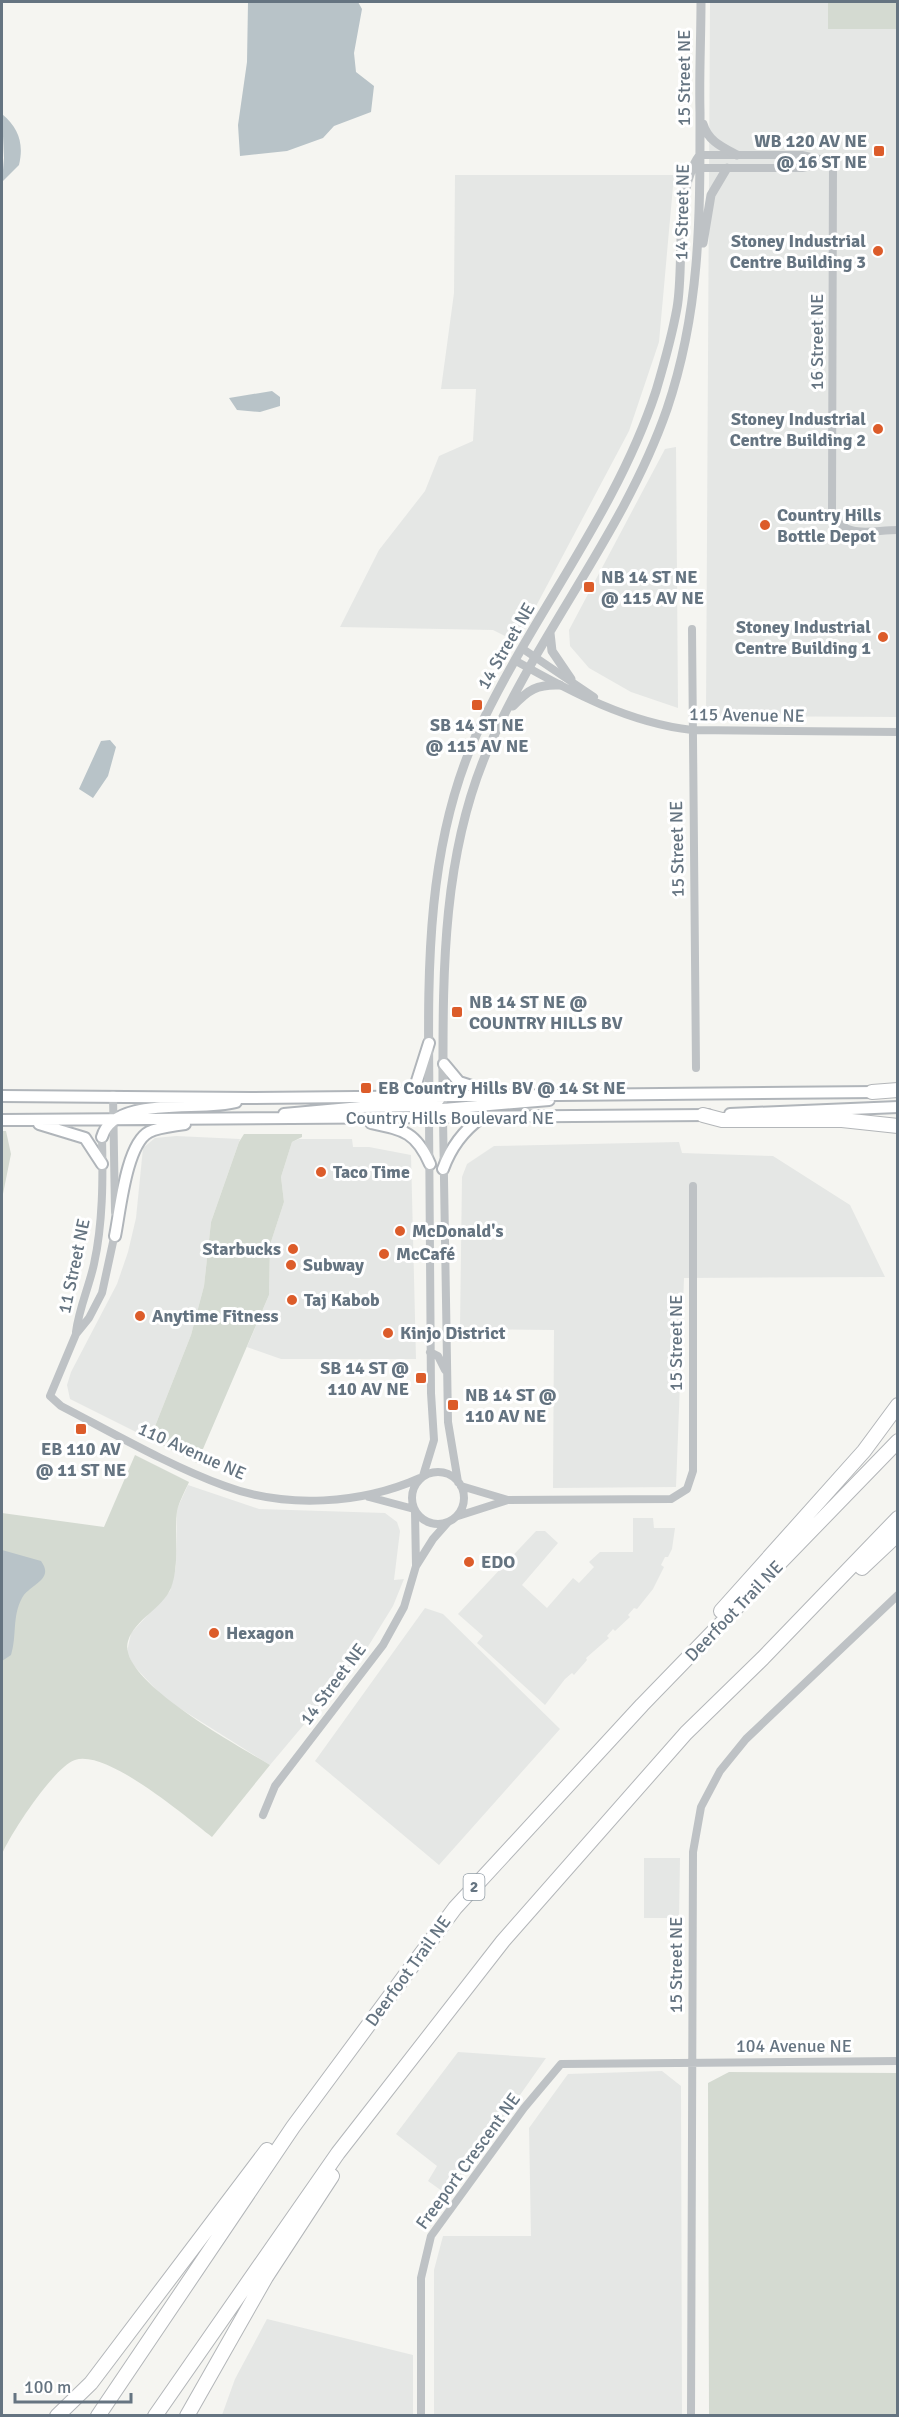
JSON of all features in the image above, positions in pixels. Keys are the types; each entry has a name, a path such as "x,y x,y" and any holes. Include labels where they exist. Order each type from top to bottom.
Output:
{"highway":[{"path":"872,1092 897,1091"},
{"path":"703,1115 722,1120 842,1120 897,1126"},
{"path":"642,1705 693,1643 864,1451 897,1405"},
{"name":"Deerfoot Trail NE","path":"98,2415 293,2127 455,1908 642,1705 897,1441"},
{"path":"763,1658 897,1518"},
{"path":"154,2415 331,2162 503,1941 686,1733 897,1534"},
{"path":"187,2415 266,2277 365,2121"},
{"path":"57,2415 91,2383 273,2142 293,2127"}],"main road":[{"path":"398,1095 416,1084 429,1043"},
{"path":"444,1064 459,1082 467,1087 514,1095"},
{"name":"Country Hills Boulevard NE","path":"7,1096 112,1095 250,1098 398,1095 429,1100 443,1094 872,1092"},
{"path":"429,1118 437,1110 443,1113 593,1095"},
{"path":"102,1137 105,1126 125,1113 228,1105 250,1098"},
{"path":"255,1119 303,1111 429,1100"},
{"name":"Country Hills Boulevard NE","path":"443,1113 482,1118 703,1115 897,1107"},
{"name":"Country Hills Boulevard NE","path":"7,1120 429,1118"},
{"path":"443,1169 449,1152 468,1127 482,1118"},
{"path":"115,1236 128,1169 140,1138 150,1131 204,1119"},
{"path":"353,1119 401,1129 418,1141 430,1164"},
{"path":"7,1120 48,1126 85,1138 102,1164"}],"street":[{"name":"15 Street NE","path":"700,155 701,2"},
{"path":"700,110 707,134 715,143 737,155"},
{"path":"700,155 802,155 833,162"},
{"name":"14 Street NE","path":"422,1477 434,1440 430,1352 429,1043 431,934 441,850 466,760 482,723 614,488 640,433 655,392 677,308 684,201 700,155"},
{"path":"696,168 802,168 833,162"},
{"name":"16 Street NE","path":"833,162 832,513 836,521 849,531 897,530"},
{"name":"14 Street NE","path":"460,1484 448,1422 443,1169 444,970 455,860 475,783 503,716 627,497 656,436 685,344 698,262 696,168"},
{"path":"698,262 711,195 727,168"},
{"name":"15 Street NE","path":"692,629 696,1068"},
{"path":"550,633 552,651 570,679"},
{"name":"115 Avenue NE","path":"523,649 570,679 600,702"},
{"name":"115 Avenue NE","path":"516,662 633,718 663,727 692,730 897,732"},
{"path":"503,716 527,691 538,686 560,685"},
{"name":"11 Street NE","path":"76,1334 89,1318 102,1293 115,1236 112,1095"},
{"name":"11 Street NE","path":"76,1334 78,1317 94,1263 101,1210 102,1137"},
{"name":"15 Street NE","path":"508,1500 670,1498 680,1495 690,1485 693,1471 693,1186"},
{"name":"110 Avenue NE","path":"76,1334 50,1396 77,1414 225,1487 289,1499 368,1497 415,1510"},
{"path":"430,1352 442,1362 447,1374"},
{"path":"438,1472 446,1473 460,1484 508,1500 457,1516 448,1522 430,1522 415,1510 412,1493 422,1477 438,1472"},
{"name":"110 Avenue NE","path":"368,1497 422,1477"},
{"path":"457,1516 463,1505 460,1484"},
{"name":"14 Street NE","path":"415,1510 416,1566"},
{"name":"14 Street NE","path":"263,1815 275,1786 383,1645 404,1607 416,1566 433,1539 448,1522"},
{"name":"15 Street NE","path":"691,2415 693,1851 700,1807 720,1771 746,1739 897,1595"},
{"name":"104 Avenue NE","path":"691,2062 897,2061"},
{"name":"Freeport Crescent NE","path":"421,2415 421,2278 427,2245 436,2226 524,2108 561,2064 691,2062"}],"shaded area":[{"path":"248,2 358,2 362,9 354,53 356,72 374,86 371,112 334,126 323,138 287,151 240,156 238,125 247,62"},
{"path":"710,2 897,2 897,717 706,716"},
{"path":"828,2 897,2 897,29 828,29"},
{"path":"2,114 13,125 19,137 21,150 19,165 2,182 4,158"},
{"path":"455,175 674,175 659,342 629,431 517,642 493,630 340,627 379,550 425,491 439,456 473,441 476,389 441,389 454,293"},
{"path":"272,391 280,397 280,406 260,412 237,410 229,398"},
{"path":"676,447 678,708 631,692 589,668 570,646 569,630 665,449"},
{"path":"110,740 116,747 108,776 93,798 79,789 101,741"},
{"path":"2,1131 6,1131 11,1154 2,1199"},
{"path":"244,1134 302,1134 302,1137 292,1142 281,1177 284,1202 270,1245 269,1295 197,1463 150,1439 191,1335 204,1286 211,1222 239,1142"},
{"path":"176,1136 240,1139 211,1222 204,1286 191,1335 150,1439 70,1399 67,1385 71,1372 117,1284 128,1252 136,1218 143,1148 155,1138"},
{"path":"299,1139 352,1139 353,1147 369,1147 411,1155 416,1359 281,1359 247,1347 269,1295 270,1245 284,1202 281,1177 292,1142"},
{"path":"679,1142 682,1153 773,1156 850,1205 885,1277 684,1278 676,1487 553,1488 554,1330 460,1329 462,1177 467,1164 494,1146"},
{"path":"135,1455 189,1482 177,1511 176,1560 171,1588 161,1602 131,1633 128,1641 129,1657 141,1674 160,1693 209,1728 270,1765 212,1837 166,1801 126,1774 89,1759 75,1760 66,1765 45,1787 14,1831 2,1854 2,1513 104,1527"},
{"path":"188,1485 259,1509 385,1513 397,1522 400,1531 394,1580 404,1579 393,1606 364,1653 270,1765 165,1699 133,1665 127,1652 131,1633 170,1591 176,1567 177,1509"},
{"path":"633,1518 653,1518 654,1528 675,1528 672,1549 661,1565 664,1567 653,1589 637,1609 634,1608 628,1615 630,1617 615,1631 613,1629 607,1636 609,1638 586,1658 587,1660 574,1675 572,1673 565,1679 545,1705 477,1643 483,1636 458,1614 536,1531 545,1531 558,1543 522,1585 547,1608 573,1578 579,1583 594,1567 589,1562 600,1552 633,1552"},
{"path":"2,1550 41,1561 45,1567 45,1573 22,1598 17,1612 11,1655 2,1661"},
{"path":"425,1608 443,1614 560,1729 439,1865 315,1761"},
{"path":"644,1858 680,1858 679,1918 644,1918"},
{"path":"458,2052 546,2058 449,2196 428,2181 437,2166 396,2134"},
{"path":"662,2071 681,2086 682,2415 434,2415 434,2270 443,2236 531,2236 529,2128 568,2074"},
{"path":"729,2072 897,2073 897,2415 709,2415 708,2083"},
{"path":"267,2319 413,2355 413,2415 222,2415 235,2379"}],"place":[{"name":"WB 120 AV NE @ 16 ST NE","path":"879,151"},
{"name":"Stoney Industrial Centre Building 3","path":"878,251"},
{"name":"Stoney Industrial Centre Building 2","path":"878,429"},
{"name":"Country Hills Bottle Depot","path":"765,525"},
{"name":"NB 14 ST NE @ 115 AV NE","path":"589,587"},
{"name":"Stoney Industrial Centre Building 1","path":"883,637"},
{"name":"SB 14 ST NE @ 115 AV NE","path":"477,705"},
{"name":"NB 14 ST NE @ COUNTRY HILLS BV","path":"457,1012"},
{"name":"EB Country Hills BV @ 14 St NE","path":"366,1088"},
{"name":"Taco Time","path":"321,1172"},
{"name":"McDonald's","path":"400,1231"},
{"name":"Starbucks","path":"293,1249"},
{"name":"McCafé","path":"384,1254"},
{"name":"Subway","path":"291,1265"},
{"name":"Taj Kabob","path":"292,1300"},
{"name":"Anytime Fitness","path":"140,1316"},
{"name":"Kinjo District","path":"388,1333"},
{"name":"SB 14 ST @ 110 AV NE","path":"421,1378"},
{"name":"NB 14 ST @ 110 AV NE","path":"453,1405"},
{"name":"EB 110 AV @ 11 ST NE","path":"81,1429"},
{"name":"EDO","path":"469,1562"},
{"name":"Hexagon","path":"214,1633"}]}
